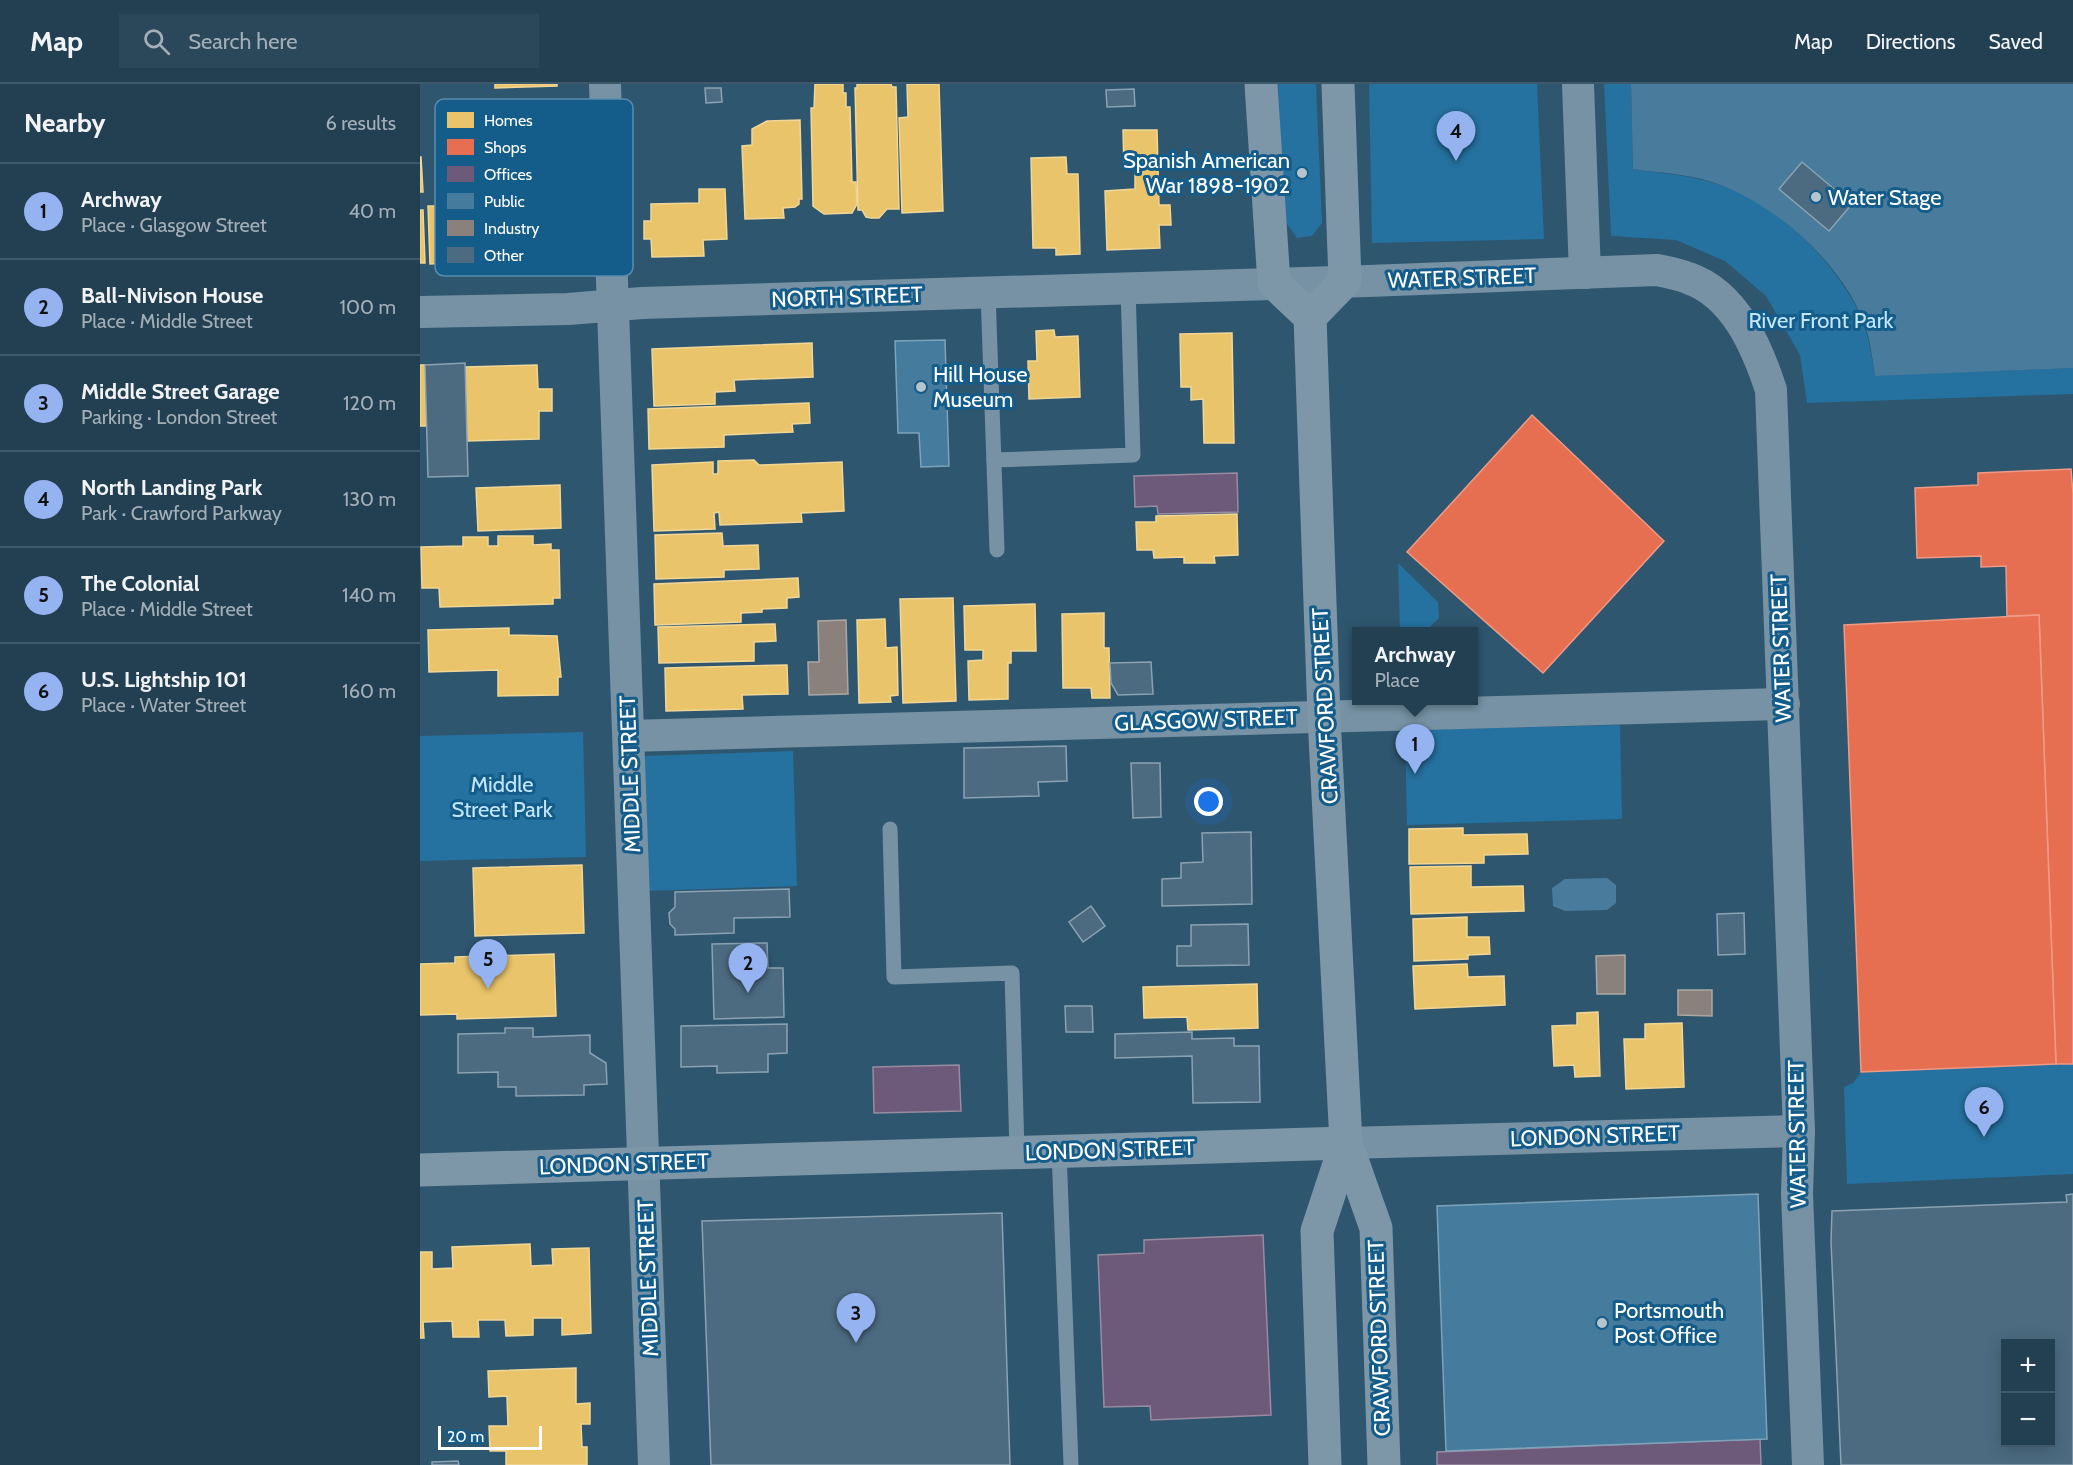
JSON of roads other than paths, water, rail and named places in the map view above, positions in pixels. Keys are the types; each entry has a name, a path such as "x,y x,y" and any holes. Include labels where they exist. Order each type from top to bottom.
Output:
{"main road":[{"path":"1261,84 1274,283 1310,317 1345,281 1338,84"},
{"name":"CRAWFORD STREET","path":"1310,317 1324,717 1346,1143 1376,1228 1384,1465"},
{"name":"CRAWFORD STREET","path":"1325,1465 1317,1230 1346,1143"},
{"name":"LONDON STREET","path":"420,1170 1346,1143"}],"street":[{"name":"MIDDLE STREET","path":"605,84 605,99"},
{"path":"1578,84 1585,273"},
{"name":"WATER STREET","path":"1274,283 1657,270 1690,278 1718,295 1740,321 1760,355 1771,390 1799,1131 1797,1194 1808,1465"},
{"name":"MIDDLE STREET","path":"611,276 654,1465"},
{"name":"NORTH STREET","path":"420,312 568,309 612,304 1274,283"},
{"name":"GLASGOW STREET","path":"628,736 1784,705"},
{"name":"LONDON STREET","path":"1346,1143 1799,1131"}],"lane":[{"path":"994,460 1133,455 1128,288"},
{"path":"988,292 997,550"},
{"path":"890,829 894,977 1012,973 1017,1152"},
{"path":"1059,1151 1071,1465"}],"place":[{"name":"North Landing Park","path":"1456,161"},
{"name":"Spanish American War 1898-1902","path":"1302,173"},
{"name":"Water Stage","path":"1816,197"},
{"name":"Hill House Museum","path":"921,387"},
{"name":"Archway","path":"1415,774"},
{"name":"The Colonial","path":"488,989"},
{"name":"Ball-Nivison House","path":"748,993"},
{"name":"U.S. Lightship 101","path":"1984,1137"},
{"name":"Portsmouth Post Office","path":"1602,1323"},
{"name":"Middle Street Garage","path":"856,1343"}],"park label":[{"name":"River Front Park","path":"1821,320"},
{"name":"Middle Street Park","path":"502,796"}]}
